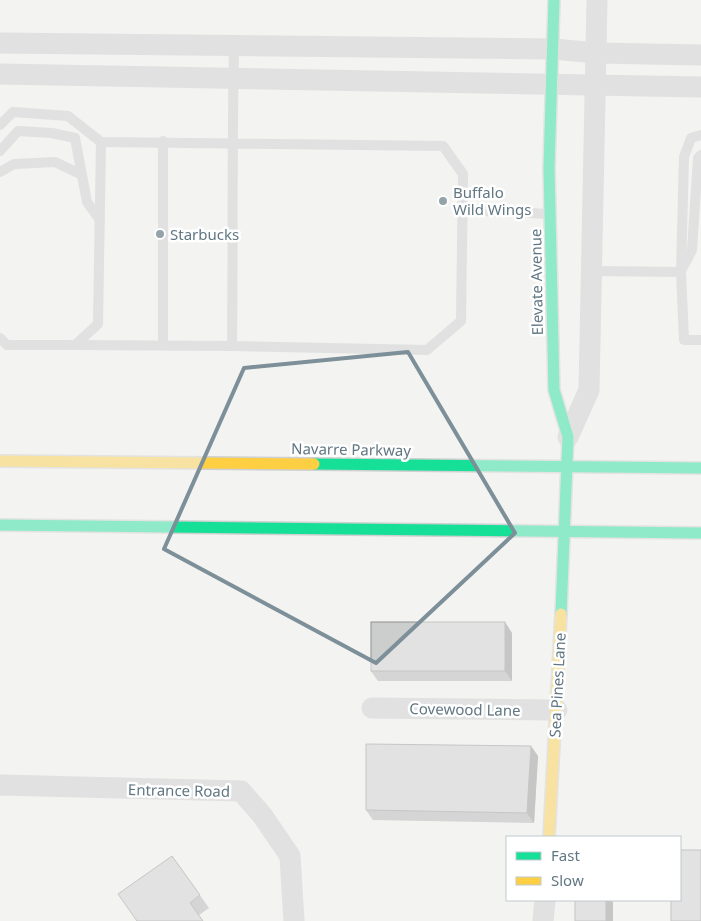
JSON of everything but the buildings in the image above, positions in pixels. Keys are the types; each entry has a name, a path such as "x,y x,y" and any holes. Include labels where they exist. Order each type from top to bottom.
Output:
{"main road":[{"name":"Elevate Avenue","path":"554,0 550,214 554,390 568,437"},
{"path":"564,532 568,437"},
{"name":"Navarre Parkway","path":"0,461 701,468"},
{"path":"0,526 701,533"},
{"name":"Sea Pines Lane","path":"549,836 557,710 564,532"}],"street":[{"path":"568,437 589,390 597,0"},
{"path":"0,43 554,49 596,53 701,55"},
{"path":"0,74 701,87"},
{"path":"0,471 30,461"},
{"name":"Covewood Lane","path":"372,708 557,710"},
{"name":"Entrance Road","path":"0,785 241,791 262,815 290,856 294,921"},
{"path":"544,921 545,901"}],"lane":[{"path":"232,346 234,46"},
{"path":"0,125 13,112 68,116 101,142 163,141 443,146 463,174 461,321 427,350 163,345 7,345 0,338"},
{"path":"0,151 18,131 52,132 75,138 87,202 100,220"},
{"path":"701,135 691,138 684,157 681,272 684,340 701,340"},
{"path":"163,141 163,345"},
{"path":"75,345 98,324 101,142"},
{"path":"681,272 692,250 699,175 698,158 701,155"},
{"path":"0,172 14,164 55,162 82,175"},
{"path":"463,210 550,214"},
{"path":"592,271 681,272"}],"highlighted area":[{"path":"408,352 515,533 376,663 164,549 244,368"}],"traffic: fast":[{"path":"554,0 549,168 554,390 568,437 561,614"},
{"path":"314,464 701,468"},
{"path":"0,525 701,533"}],"traffic: slow":[{"path":"0,461 314,464"},
{"path":"549,836 561,614"}],"place":[{"name":"Buffalo Wild Wings","path":"443,201"},
{"name":"Starbucks","path":"160,234"}]}
